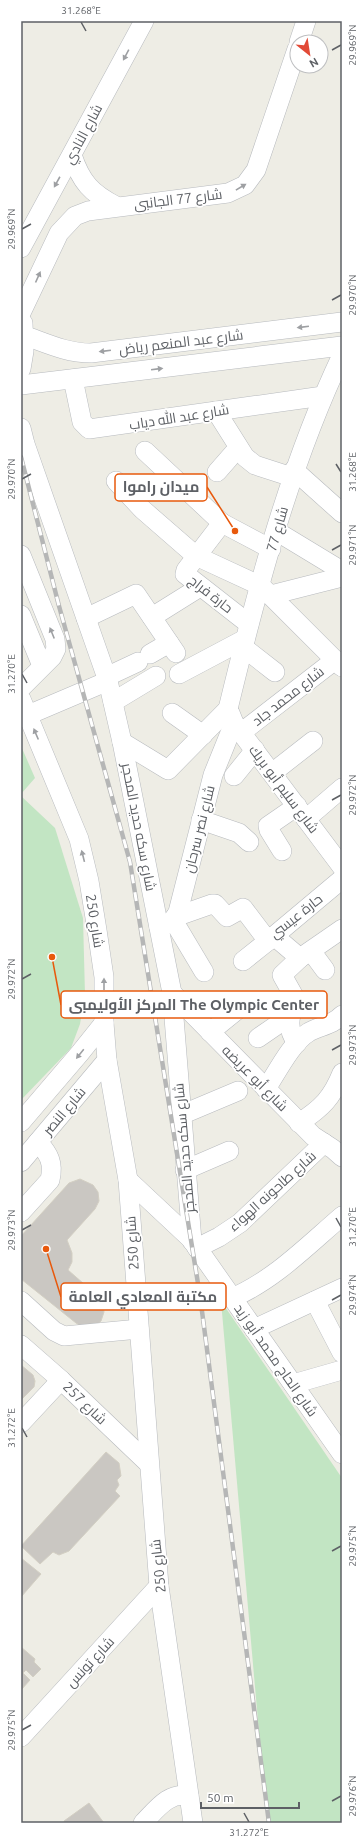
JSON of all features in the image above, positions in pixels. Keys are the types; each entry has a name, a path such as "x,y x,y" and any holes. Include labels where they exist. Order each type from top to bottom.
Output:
{"street":[{"name":"شارع النادي","path":"21,247 144,21"},
{"path":"302,34 306,21"},
{"name":"شارع 77 الجانبى","path":"21,312 59,232 66,223 75,216 88,211 116,206 228,192 245,185 256,170 289,73"},
{"path":"72,155 78,172 87,187 100,198 116,206"},
{"path":"21,312 24,335 24,351 21,369"},
{"name":"شارع عبد المنعم رياض","path":"24,335 61,349 76,353 90,353 342,322"},
{"name":"شارع عبد المنعم رياض","path":"21,385 342,346"},
{"name":"شارع 77","path":"235,721 246,637 266,591 271,549 276,531 293,474 323,396 342,355"},
{"name":"شارع عبد الله دياب","path":"73,379 82,422 89,429 323,396"},
{"path":"216,411 245,457 255,464 293,474 342,513"},
{"name":"شارع سكه حديد المحجر","path":"21,428 25,444 107,679 169,922 172,993 185,1170 194,1244"},
{"path":"217,472 238,448"},
{"path":"145,451 222,522 271,549"},
{"path":"116,481 142,509 196,556 266,591 338,663"},
{"name":"حارة فراج","path":"222,522 186,570 185,574 200,586 275,672"},
{"path":"276,531 342,571"},
{"path":"21,555 56,644 55,653 21,688"},
{"path":"266,591 342,577"},
{"path":"152,617 200,586"},
{"path":"24,707 107,679 144,658 172,648 136,594 86,618"},
{"path":"21,615 42,666"},
{"path":"179,674 246,637"},
{"name":"شارع محمد جاد","path":"122,742 165,769 170,768 203,735 235,721 338,663"},
{"path":"113,702 156,676"},
{"name":"شارع 250","path":"24,707 78,839 89,881 104,977 104,1023 107,1060 128,1180 159,1586 193,1823"},
{"path":"172,712 203,735"},
{"name":"شارع سليم أبو بريك","path":"235,721 342,867"},
{"name":"شارع نصر سرحان","path":"169,922 201,820 213,774 235,721"},
{"path":"272,773 313,741"},
{"path":"234,776 255,750"},
{"path":"282,851 268,826 302,812 342,788"},
{"path":"201,820 239,833 249,842"},
{"name":"حارة عيسي","path":"169,922 212,904 215,904 227,917 243,908 271,938 342,879"},
{"path":"169,922 204,972"},
{"path":"297,1043 292,1035 290,1026 290,1016 296,1000 282,975 305,954 342,929"},
{"path":"243,961 271,938 305,954 325,970"},
{"name":"شارع أبو عريضه","path":"172,993 313,1136 334,1146"},
{"path":"210,1032 242,1006"},
{"path":"266,1089 297,1043 309,1032 330,1024 342,1015"},
{"path":"258,1038 290,1016"},
{"name":"شارع النصر","path":"21,1122 104,1023"},
{"name":"شارع النصر","path":"21,1162 107,1060"},
{"path":"299,1122 319,1110 334,1092 342,1073"},
{"path":"181,1115 238,1091"},
{"path":"21,1212 50,1180 52,1173 52,1166 48,1153 38,1142"},
{"name":"شارع طاحونه الهواء","path":"194,1244 219,1237 240,1223 334,1146"},
{"path":"185,1170 230,1151"},
{"name":"شارع الحاج محمد أبو زيد","path":"128,1180 194,1244 342,1454"},
{"path":"232,1298 267,1280 338,1227"},
{"path":"254,1329 309,1299 342,1288"},
{"path":"309,1299 342,1353"},
{"path":"21,1301 54,1331 64,1336 139,1329"},
{"name":"شارع 257","path":"21,1345 61,1380 149,1464"},
{"path":"293,1384 342,1370"},
{"path":"21,1423 61,1380"},
{"name":"شارع تونس","path":"24,1729 159,1586"},
{"path":"143,1823 161,1804 170,1798 181,1794 189,1796"}],"green space":[{"path":"21,746 35,778 21,794"},
{"path":"21,796 55,828 83,918 85,995 80,1024 71,1048 21,1100"},
{"path":"221,1301 342,1478 342,1823 267,1823"}],"building":[{"path":"80,1179 93,1185 98,1192 99,1201 95,1209 67,1240 72,1253 72,1262 68,1270 100,1298 104,1312 101,1321 95,1326 81,1326 76,1323 21,1279 21,1236 69,1183"},
{"path":"21,1365 33,1375 35,1381 34,1387 21,1400"},
{"path":"106,1452 119,1463 121,1476 117,1480 119,1485 115,1491 120,1496 69,1551 59,1555 53,1552 40,1564 21,1546"},
{"path":"21,1558 41,1574 21,1597"},
{"path":"21,1647 35,1659 34,1662 41,1669 33,1677 26,1670 23,1673 30,1680 21,1690"},
{"path":"89,1803 104,1823 65,1823 64,1821"}],"railway":[{"path":"21,457 59,606 130,862 200,1296 269,1823"}],"place":[{"name":"ميدان راموا","path":"235,531"},
{"name":"المركز الأوليمبى The Olympic Center","path":"52,957"},
{"name":"مكتبة المعادي العامة","path":"46,1249"}]}
